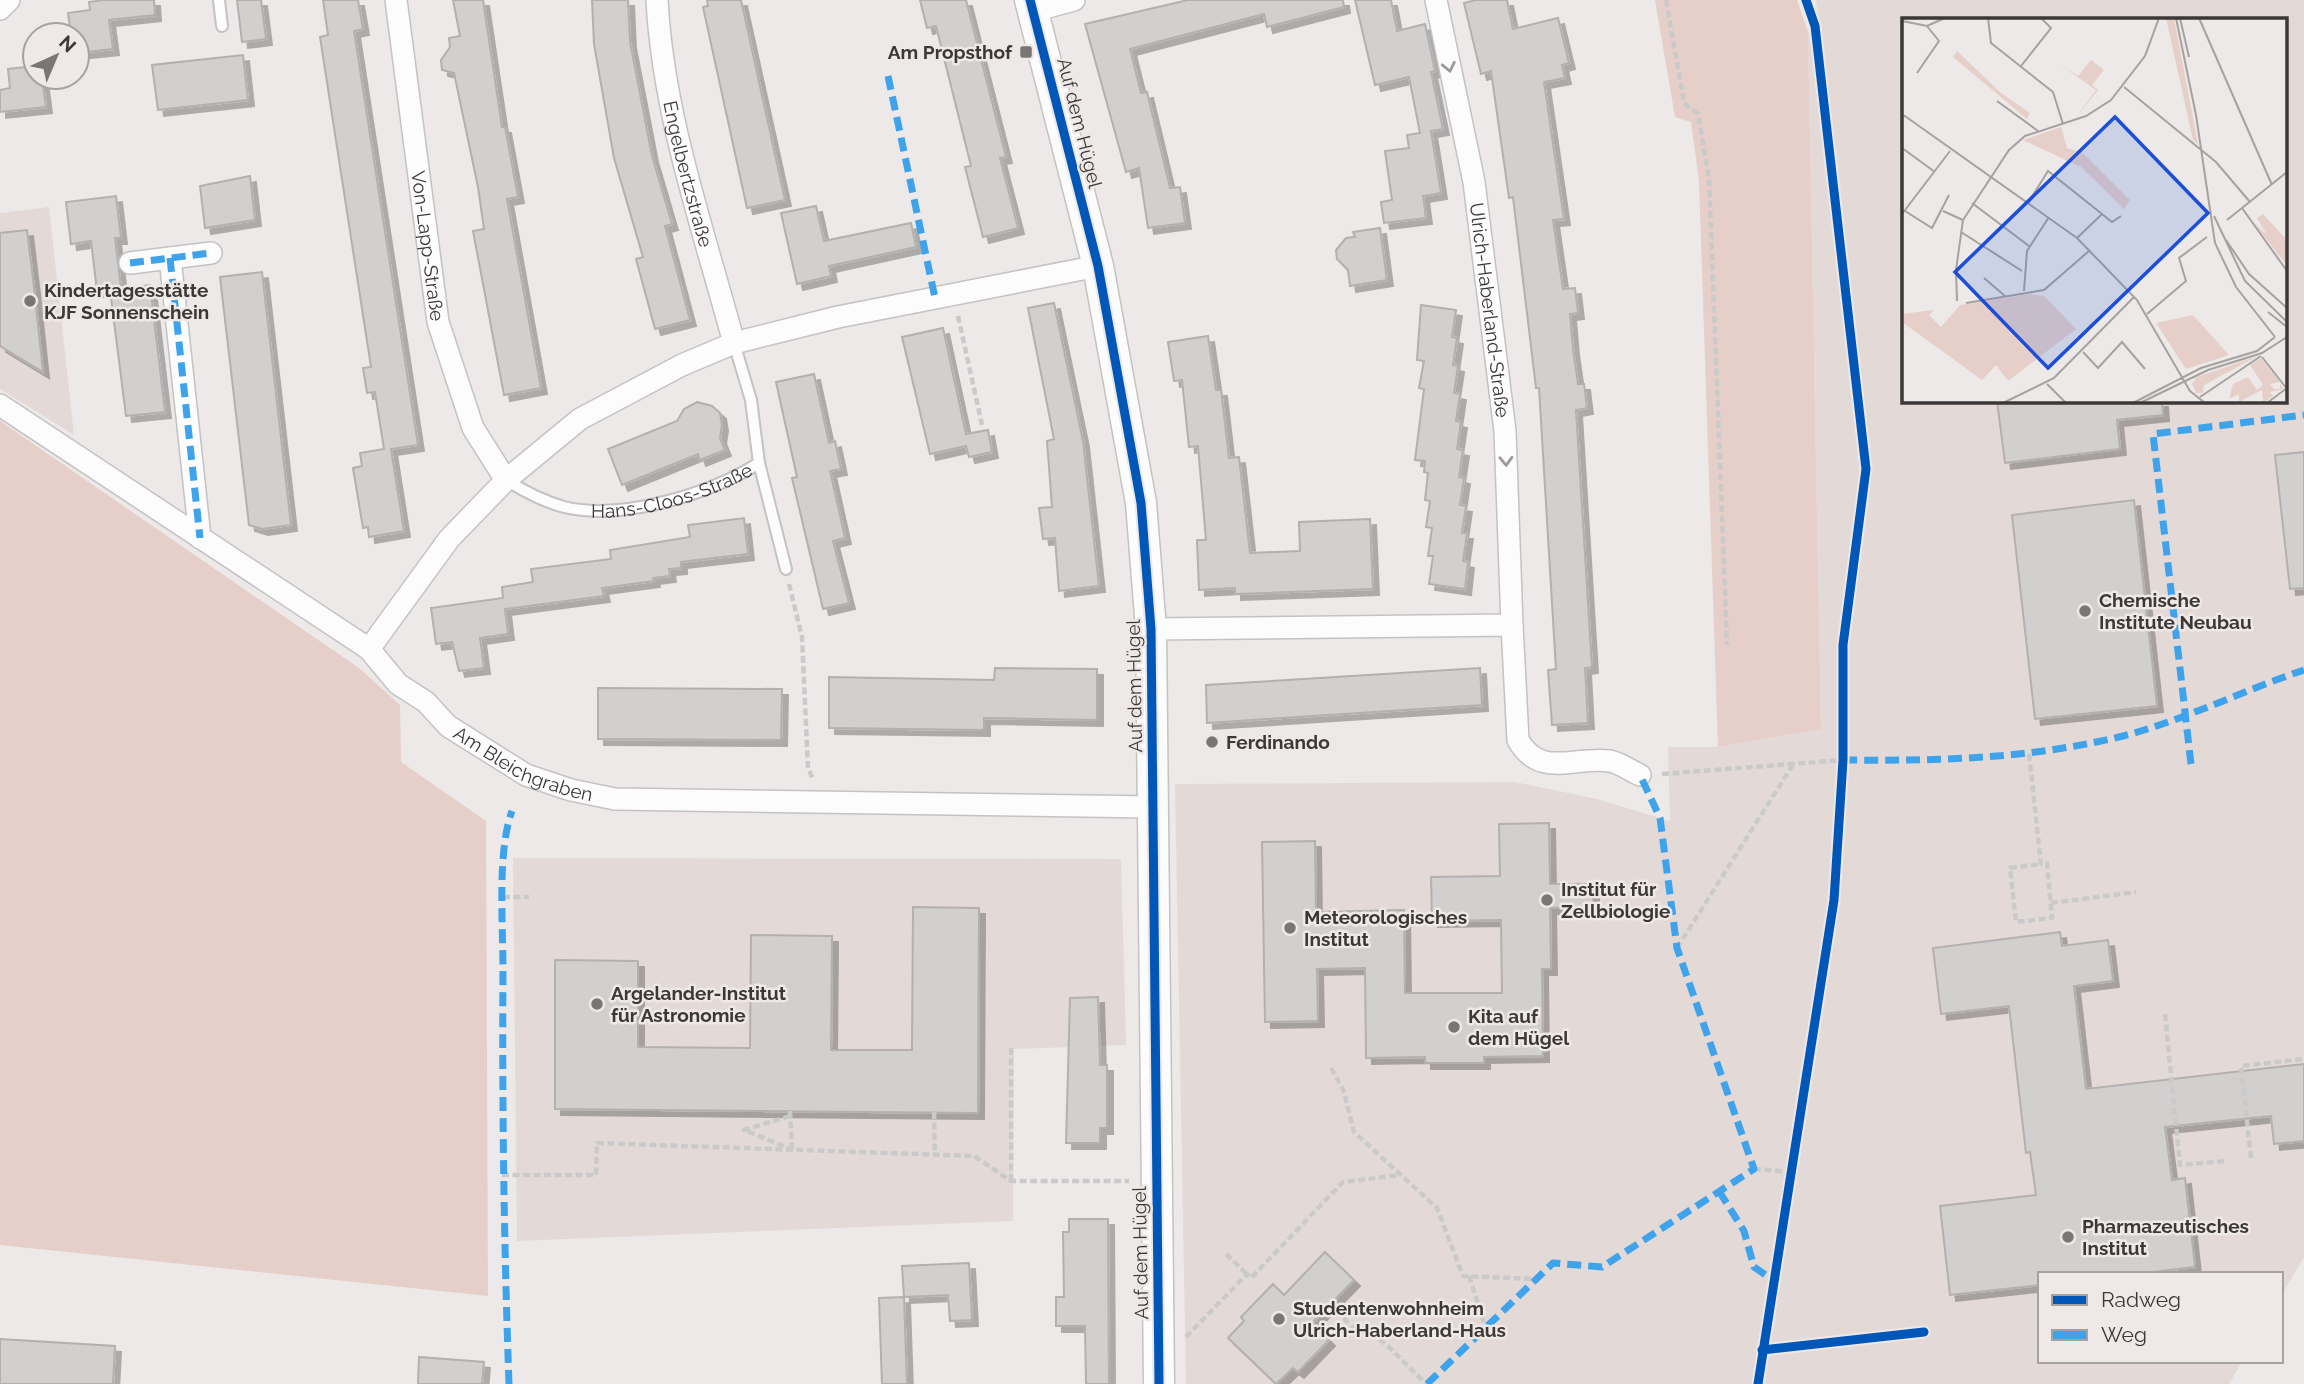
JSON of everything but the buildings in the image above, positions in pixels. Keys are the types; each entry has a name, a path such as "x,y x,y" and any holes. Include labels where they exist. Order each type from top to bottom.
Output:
{"street":[{"path":"0,9 9,0"},
{"name":"Von-Lapp-Straße","path":"396,0 438,322 455,383 473,428 506,480"},
{"name":"Engelbertzstraße","path":"657,0 660,49 684,160 734,343"},
{"path":"1032,5 1074,0"},
{"name":"Ulrich-Haberland-Straße","path":"1436,0 1474,182 1505,431 1518,740 1526,754 1542,763 1611,761 1640,775"},
{"name":"Auf dem Hügel","path":"1032,5 1098,266 1141,503 1151,629 1159,1384"},
{"path":"130,262 212,253"},
{"path":"170,258 200,538"},
{"path":"369,649 449,539 506,480 580,419 682,365 734,343 1098,266"},
{"name":"Am Bleichgraben","path":"0,405 369,649 398,684 426,702 448,726 537,779 571,790 615,799 1153,807"},
{"path":"1151,629 1512,625"}],"lane":[{"path":"219,0 222,26"},
{"name":"Hans-Cloos-Straße","path":"506,480 535,498 567,508 610,509 677,499 737,477 759,463 751,400 734,343"},
{"path":"759,463 786,569"}],"path":[{"path":"1666,0 1684,103 1698,114 1709,179 1727,645"},
{"path":"954,295 982,425"},
{"path":"786,569 802,637 808,768 813,779 814,801"},
{"path":"2029,754 2041,864"},
{"path":"1640,775 1843,760"},
{"path":"1677,948 1794,764"},
{"path":"2046,863 2052,918 2016,922 2010,867 2041,864 2046,863"},
{"path":"2051,903 2136,892"},
{"path":"503,897 529,898"},
{"path":"2165,1014 2180,1165 2226,1161"},
{"path":"1010,1181 1011,1046"},
{"path":"2251,1158 2241,1066 2304,1059"},
{"path":"1331,1068 1343,1089 1354,1132 1437,1208 1463,1276 1533,1279"},
{"path":"934,1112 935,1154"},
{"path":"790,1114 792,1149 744,1130 790,1114"},
{"path":"502,1175 596,1175 597,1143 974,1156 1010,1181 1133,1181"},
{"path":"1754,1169 1792,1172"},
{"path":"1226,1254 1251,1278 1343,1182 1401,1175"},
{"path":"1180,1343 1247,1274"},
{"path":"1469,1276 1485,1326"},
{"path":"1336,1311 1355,1329 1374,1335 1387,1345 1426,1384"}],"shaded area":[{"path":"1655,0 1797,0 1808,32 1821,729 1718,747 1699,181 1691,122 1675,117"},
{"path":"1816,0 2304,0 2304,1257 2283,1293 2283,1272 2038,1272 2038,1363 2241,1363 2229,1384 1186,1384 1175,784 1515,782 1597,799 1670,821 1668,747 1718,747 1821,729 1808,32 1819,22"},
{"name":"Kindertagesstätte KJF Sonnenschein","path":"49,207 74,435 0,389 0,213"},
{"path":"0,421 359,668 400,705 401,762 486,821 488,1296 0,1245"},
{"path":"513,858 1121,859 1126,1045 1014,1049 1013,1221 517,1241"}],"marked path":[{"path":"888,76 935,298"},
{"path":"130,263 211,253"},
{"path":"170,258 200,538"},
{"path":"2191,764 2153,434 2304,415"},
{"path":"1843,760 1984,757 2088,744 2169,722 2304,670"},
{"path":"1427,1384 1553,1263 1602,1267 1754,1169 1677,948 1660,818 1640,775"},
{"path":"509,1384 502,889 504,846 512,811"},
{"path":"1719,1191 1744,1231 1754,1267 1773,1280"}],"cycle path":[{"path":"1030,0 1098,266 1141,503 1151,629 1159,1384"},
{"path":"1758,1384 1834,900 1843,760 1843,645 1866,469 1815,26 1806,0"},
{"path":"1762,1350 1924,1332"}],"place":[{"name":"Am Propsthof","path":"1026,52"},
{"name":"Kindertagesstätte KJF Sonnenschein","path":"30,301"},
{"name":"Chemische Institute Neubau","path":"2085,611"},
{"name":"Ferdinando","path":"1212,742"},
{"name":"Institut für Zellbiologie","path":"1547,900"},
{"name":"Meteorologisches Institut","path":"1290,928"},
{"name":"Argelander-Institut für Astronomie","path":"597,1004"},
{"name":"Kita auf dem Hügel","path":"1454,1027"},
{"name":"Pharmazeutisches Institut","path":"2068,1237"},
{"name":"Studentenwohnheim Ulrich-Haberland-Haus","path":"1279,1319"}]}
